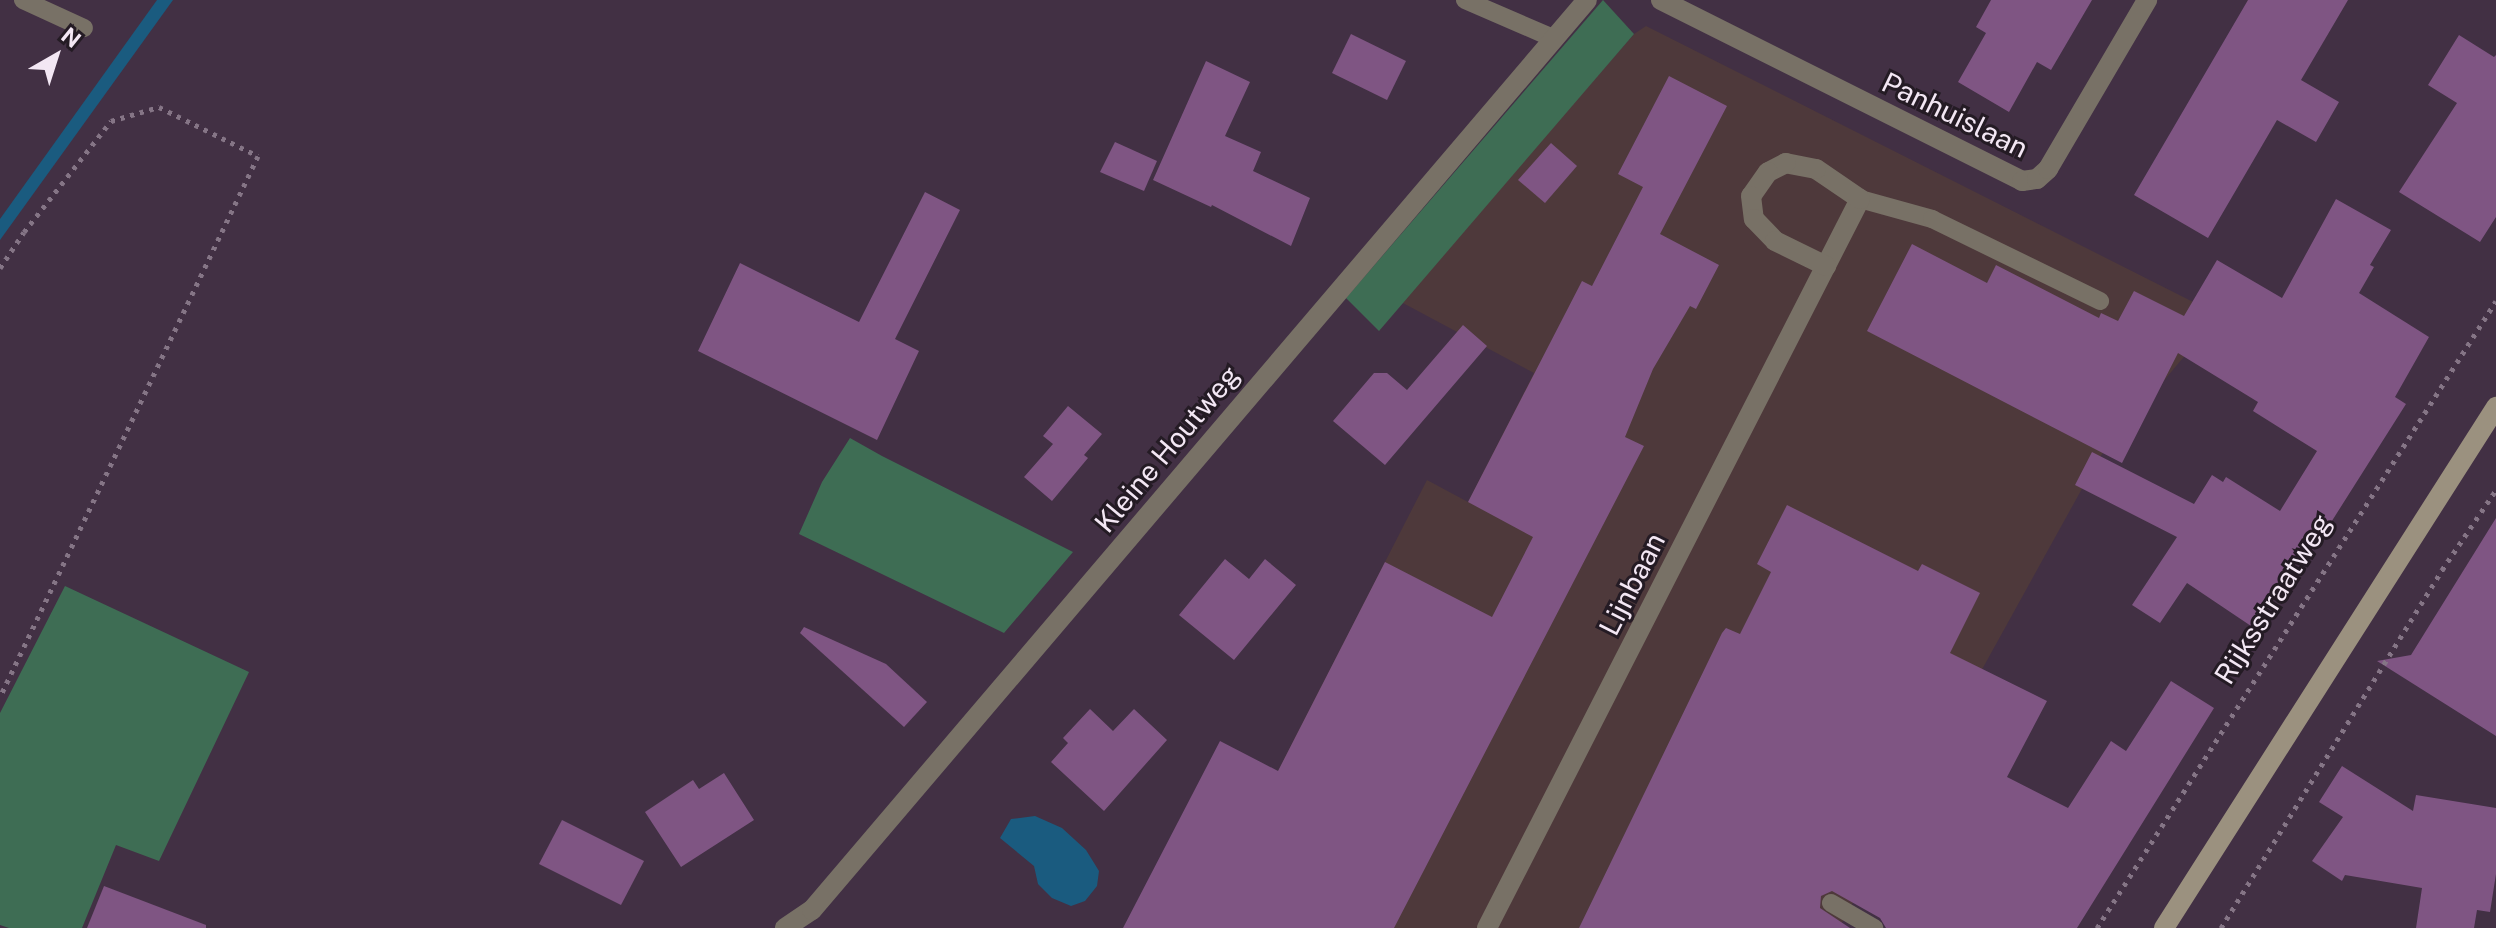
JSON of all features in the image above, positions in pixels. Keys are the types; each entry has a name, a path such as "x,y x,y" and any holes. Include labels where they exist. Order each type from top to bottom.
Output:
{"main road":[{"path":"2164,928 2496,407"}],"street":[{"name":"Kleine Houtweg","path":"785,928 812,910 1587,0"},
{"name":"Panhuislaan","path":"1661,0 2022,181 2037,179 2048,169 2147,0"},
{"path":"1826,266 1775,241 1754,219 1751,196 1768,172 1786,163 1816,169 1860,199"},
{"name":"Lijnbaan","path":"1487,928 1860,199"}],"lane":[{"path":"23,0 84,28"},
{"path":"1465,0 1553,38"},
{"path":"1860,199 1932,219 2100,301"},
{"path":"1831,903 1874,928"}],"path":[{"path":"0,268 24,232 111,121 159,107 258,156 0,697"},
{"name":"Rijksstraatweg","path":"2097,928 2496,301"},
{"path":"2221,928 2442,570 2496,490"}],"shaded area":[{"path":"1646,26 2219,315 2099,458 1839,928 1123,928 1278,771 1427,480 1468,502 1534,373 1401,302 1634,34"}],"green space":[{"path":"1603,0 1634,34 1379,331 1346,298"},
{"path":"850,438 1073,552 1004,633 799,534 822,482"},
{"path":"65,586 249,672 159,861 116,845 82,928 9,928 0,925 0,713"}],"water":[{"path":"157,0 173,0 0,240 0,219"},
{"path":"1035,816 1062,828 1086,850 1099,871 1097,886 1085,901 1071,906 1052,898 1038,884 1034,866 1000,838 1011,819"}],"building":[{"path":"1991,0 2092,0 2051,70 2037,62 2009,112 1958,82 1986,33 1976,27"},
{"path":"2248,0 2348,0 2301,80 2339,102 2316,142 2277,120 2208,238 2134,195"},
{"path":"1351,34 1406,61 1387,100 1332,73"},
{"path":"2459,35 2494,57 2496,55 2496,217 2480,242 2399,192 2457,103 2428,85"},
{"path":"1206,61 1250,82 1225,136 1261,152 1253,171 1310,198 1291,246 1212,205 1153,180"},
{"path":"1669,76 1727,106 1660,234 1719,265 1696,309 1690,306 1653,369 1625,437 1644,446 1394,928 1123,928 1220,741 1278,771 1385,562 1492,617 1533,537 1468,502 1582,281 1592,286 1643,187 1618,174"},
{"path":"1115,142 1157,161 1144,191 1100,172"},
{"path":"1551,143 1577,166 1545,203 1518,180"},
{"path":"925,192 960,210 895,339 919,351 877,440 698,351 740,263 859,322"},
{"path":"2336,199 2391,230 2370,265 2374,267 2359,293 2429,337 2395,397 2406,404 2304,565 2295,559 2251,626 2187,583 2160,623 2132,605 2177,537 2075,485 2092,452 2194,504 2212,475 2223,482 2226,477 2280,511 2317,451 2253,411 2258,402 2178,353 2122,463 1867,331 1912,244 1987,283 1996,265 2099,318 2101,313 2118,321 2134,291 2184,316 2217,260 2282,298"},
{"path":"1463,325 1487,346 1385,465 1333,421 1374,373 1387,373 1407,390"},
{"path":"1068,406 1102,434 1084,455 1088,458 1052,501 1024,477 1053,444 1043,436"},
{"path":"1787,505 1918,571 1922,564 1980,593 1950,653 2047,701 2007,777 2068,808 2111,741 2126,751 2171,681 2214,708 2077,928 1886,928 1880,918 1832,891 1821,896 1820,908 1850,928 1579,928 1722,633 1726,628 1740,634 1771,572 1757,564"},
{"path":"2496,518 2496,736 2377,661 2411,655"},
{"path":"1225,559 1249,579 1265,559 1296,585 1234,660 1179,615"},
{"path":"804,627 886,664 927,702 904,727 800,633"},
{"path":"1090,709 1113,731 1134,709 1167,740 1104,811 1051,762 1068,743 1063,738"},
{"path":"2342,766 2413,811 2416,795 2496,808 2496,874 2490,912 2477,910 2474,928 2416,928 2422,888 2345,875 2342,881 2312,861 2343,817 2319,802"},
{"path":"724,773 754,820 681,867 645,812 693,780 699,789"},
{"path":"562,820 644,861 621,905 539,864"},
{"path":"104,886 206,925 206,928 87,928"}]}
